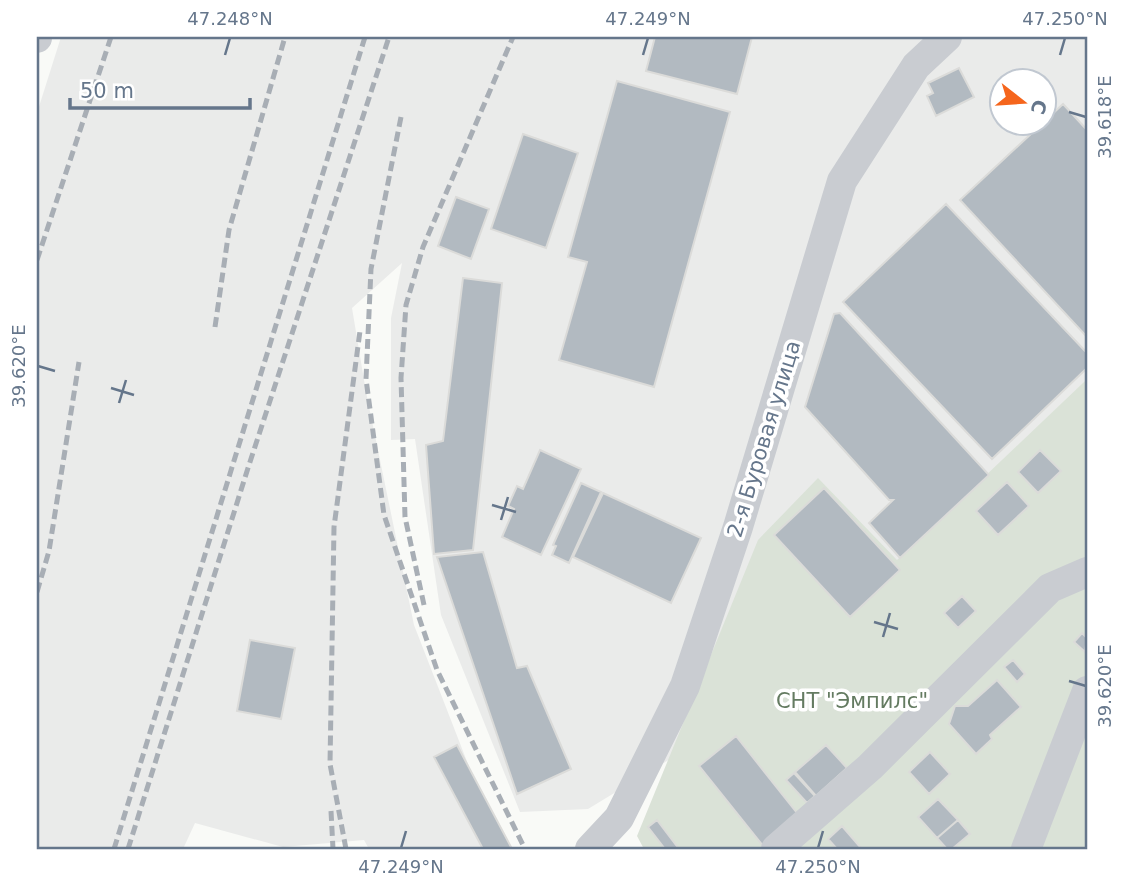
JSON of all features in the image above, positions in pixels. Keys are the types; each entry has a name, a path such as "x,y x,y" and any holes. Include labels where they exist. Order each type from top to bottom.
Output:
{"street":[{"name":"2-я Буровая улица","path":"590,849 620,818 685,686 738,527 842,181 916,66 947,37"},
{"path":"776,849 870,767 1050,588 1087,572"},
{"path":"1026,849 1087,691"}],"shaded area":[{"path":"61,37 1087,37 1087,379 736,719 588,809 520,812 441,615 415,439 391,440 391,318 402,263 352,308 366,392 414,625 501,849 369,849 364,840 283,847 195,823 183,849 37,849 37,113"}],"green space":[{"name":"СНТ \"Эмпилс\"","path":"1087,379 1087,849 644,849 637,836 758,540 818,478 897,560"}],"building":[{"path":"655,37 752,37 737,94 646,71"},
{"path":"959,68 974,97 936,116 927,96 933,93 928,83"},
{"path":"617,81 730,112 654,387 559,360 587,262 568,257"},
{"path":"1063,104 1087,130 1087,337 960,200 1029,136 1058,136 1058,109"},
{"path":"523,134 578,153 546,248 491,229"},
{"path":"456,197 489,209 471,259 438,246"},
{"path":"946,204 1087,353 1087,368 992,459 843,302"},
{"path":"463,278 502,283 473,550 434,554 426,445 443,441"},
{"path":"840,313 989,475 900,558 869,523 893,500 889,500 805,407 834,314"},
{"path":"540,450 581,469 541,555 502,537 514,509 508,506 517,486 523,489"},
{"path":"1040,450 1061,471 1038,493 1018,472"},
{"path":"1007,482 1029,506 998,535 976,511"},
{"path":"581,483 601,492 569,563 552,555 556,546 553,545"},
{"path":"824,488 900,570 850,617 774,535"},
{"path":"603,493 701,538 671,603 573,557"},
{"path":"483,552 517,668 527,666 571,769 517,794 437,557"},
{"path":"962,596 976,611 958,628 944,613"},
{"path":"1082,633 1087,638 1085,652 1074,642"},
{"path":"250,640 295,648 281,719 237,711"},
{"path":"1013,660 1025,674 1017,682 1004,667"},
{"path":"997,680 1021,707 990,735 992,739 976,754 949,724 955,706 968,706"},
{"path":"736,736 801,818 764,847 699,766"},
{"path":"457,745 512,849 483,849 434,757"},
{"path":"826,745 847,768 816,796 795,772"},
{"path":"930,752 950,774 929,794 909,772"},
{"path":"794,773 815,796 807,803 786,780"},
{"path":"938,799 958,820 937,838 918,817"},
{"path":"657,820 679,849 665,849 648,827"},
{"path":"958,820 970,834 952,849 947,849 937,838"},
{"path":"842,826 860,849 837,849 828,839"}],"railway":[{"path":"37,260 111,37"},
{"path":"215,327 229,230 285,37"},
{"path":"114,849 365,37"},
{"path":"128,849 248,468 389,37"},
{"path":"424,605 405,517 401,378 406,305 423,247 513,37"},
{"path":"401,117 371,269 366,379 384,515 437,670 525,849"},
{"path":"346,849 330,764 334,527 360,331"},
{"path":"37,592 49,551 79,362"},
{"path":"331,811 333,849"}]}
